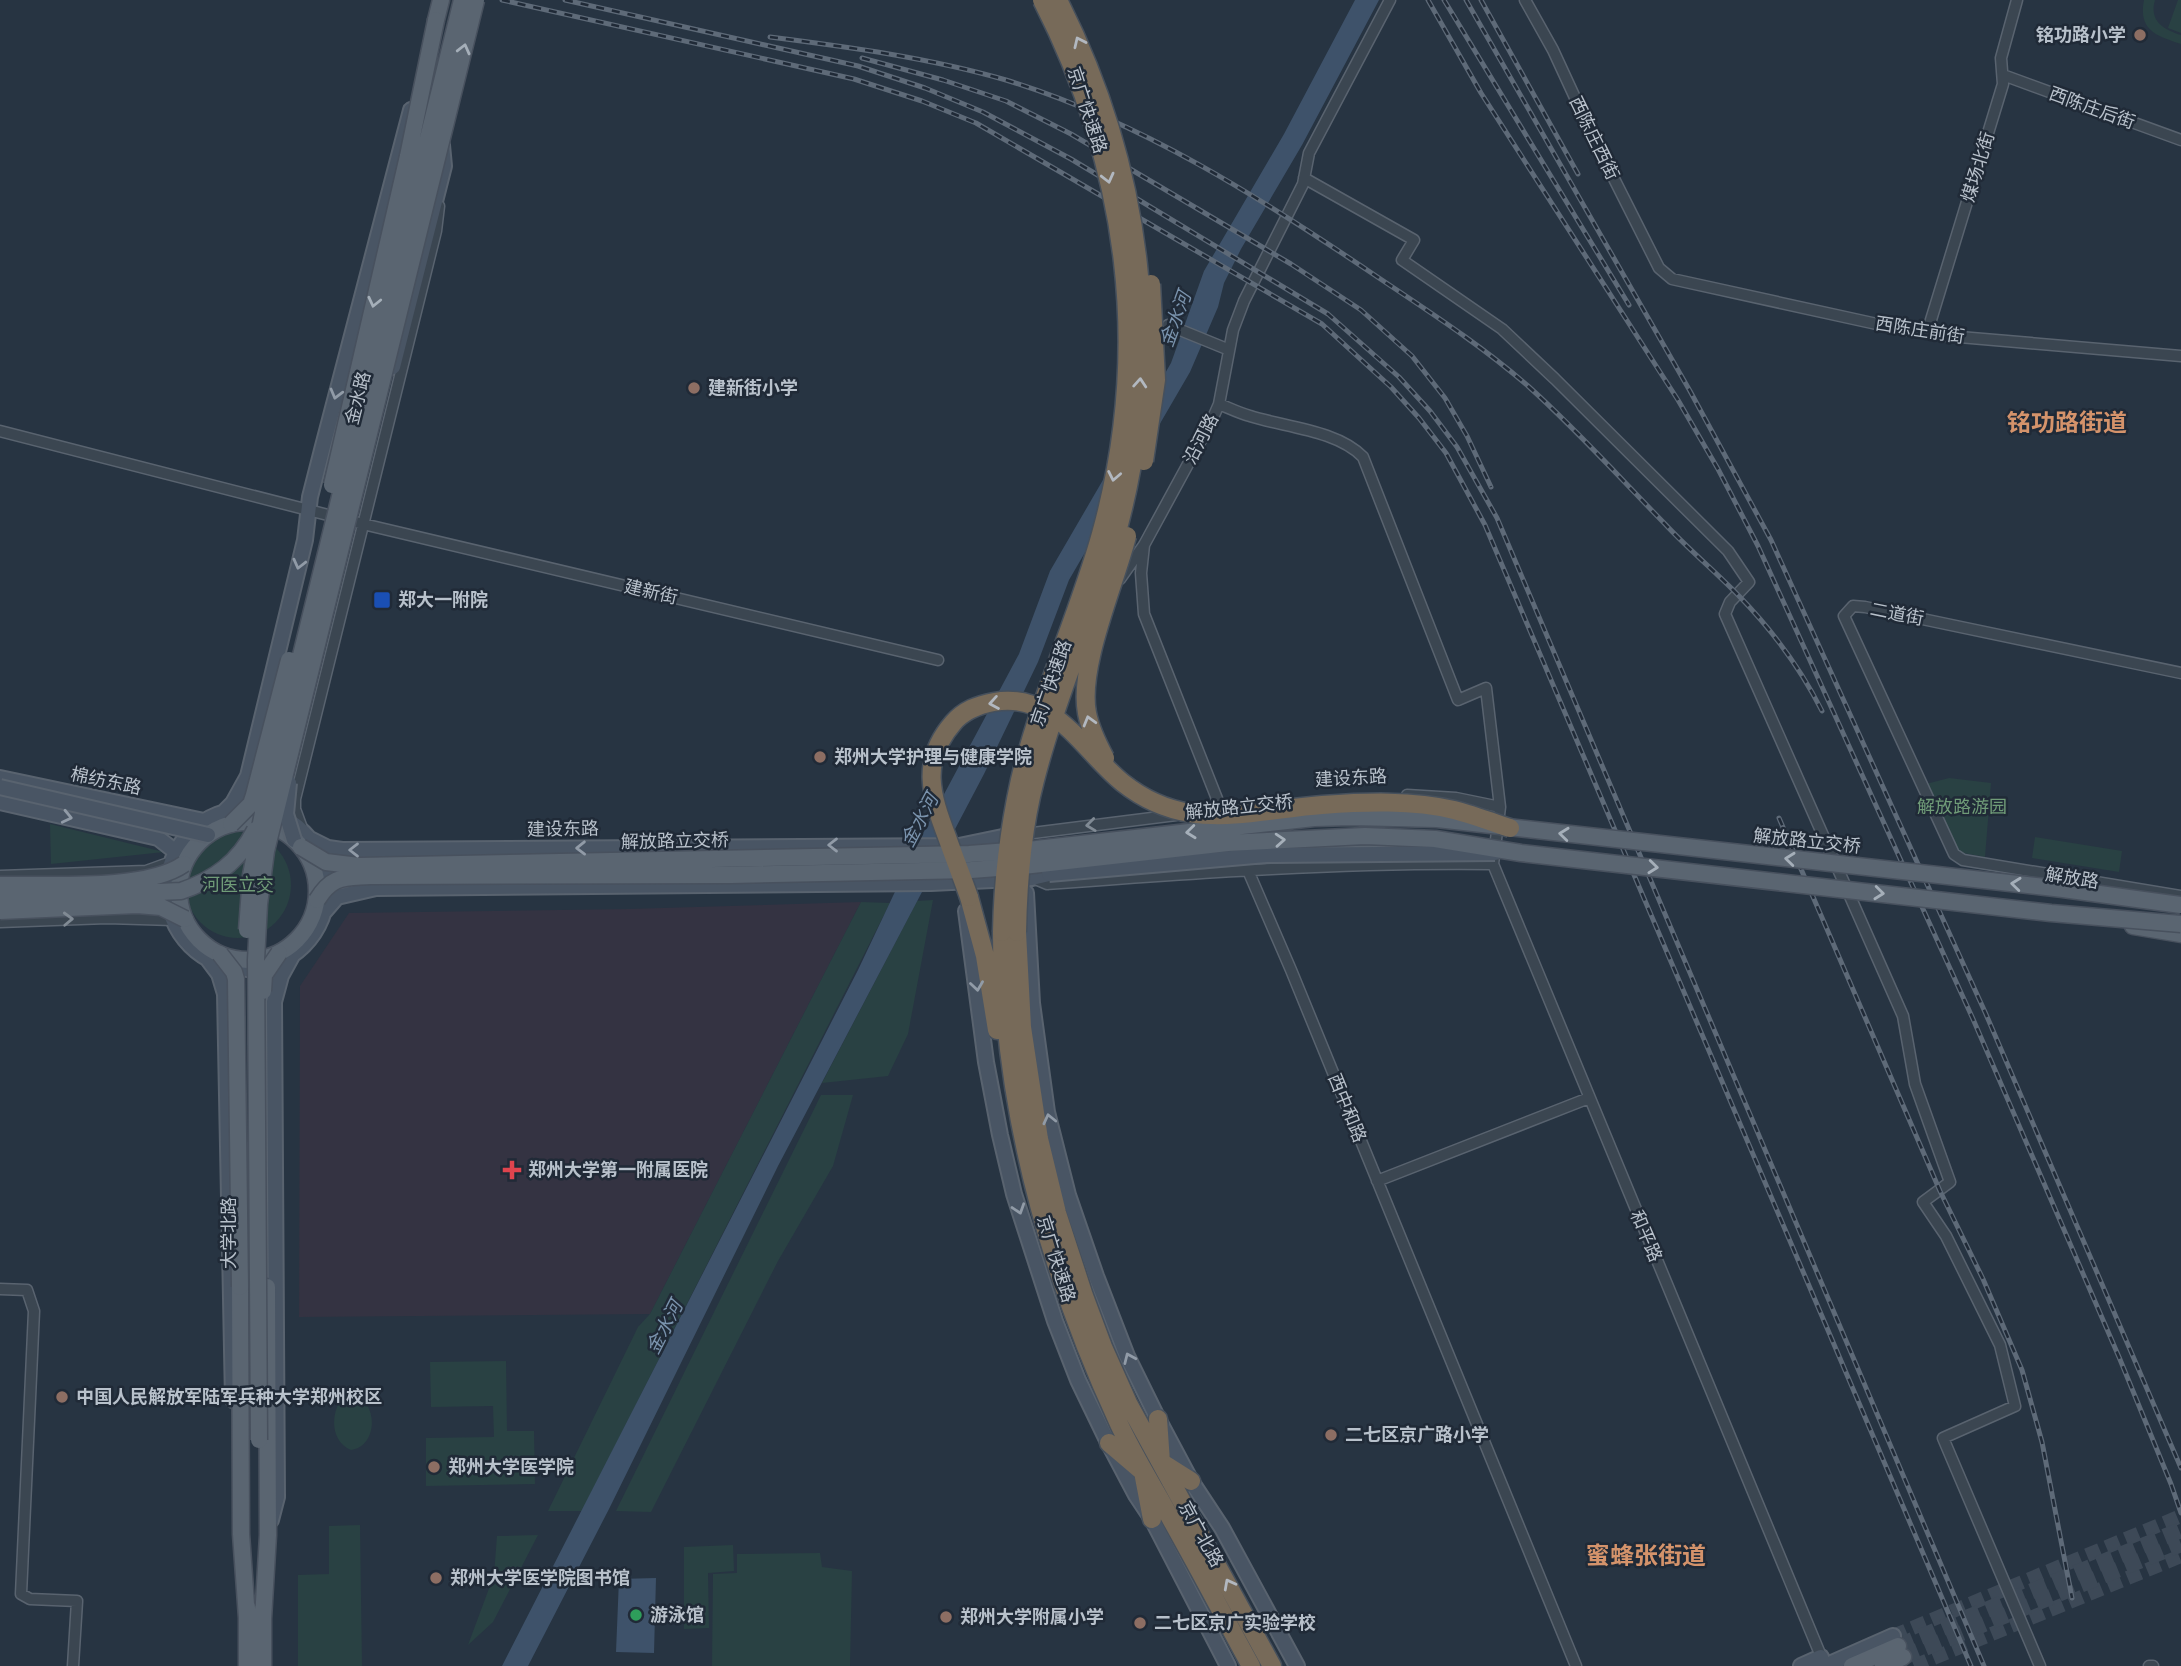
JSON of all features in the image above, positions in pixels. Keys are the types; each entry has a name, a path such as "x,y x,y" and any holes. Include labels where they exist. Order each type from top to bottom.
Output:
{"highway":[{"name":"京广快速路","path":"1042,0 1072,60 1092,117 1110,185 1125,260 1128,331 1123,421 1108,506 1027,756 1012,822 1006,868 1002,962 1009,1041 1025,1142 1042,1218 1077,1326 1120,1406"},
{"name":"京广快速路","path":"1058,0 1085,55 1102,102 1133,228 1139,258 1142,331 1140,396 1134,452 1115,539 1034,782 1021,858 1018,989 1026,1063 1045,1168 1120,1406"},
{"path":"1121,781 1096,740 1086,710 1086,691 1095,640 1121,561 1154,401 1155,329 1147,249 1133,228"},
{"path":"1051,1245 1034,1216 1026,1188 1006,1090 985,956 969,897 933,801 931,767 940,741 964,713 976,706 997,701 1037,705 1057,718 1121,781 1158,804 1195,814 1235,814 1323,805 1382,804 1454,810 1510,828"},
{"name":"京广北路","path":"1120,1406 1161,1462 1272,1666"},
{"name":"京广北路","path":"1120,1406 1251,1666"},
{"path":"1158,1419 1161,1462 1191,1481"},
{"path":"1109,1443 1143,1472 1152,1519"}],"main road":[{"path":"0,885 134,881 166,874 177,859 192,851 206,828 251,804 340,450 441,0"},
{"name":"金水路","path":"271,803 462,0"},
{"name":"金水路","path":"271,803 476,0"},
{"path":"0,899 181,891 202,884 232,863 242,852 271,803"},
{"name":"大学北路","path":"255,1440 247,902 271,803"},
{"name":"大学北路","path":"247,1666 255,1618 257,926 271,803"},
{"name":"解放路立交桥","path":"227,818 260,823 302,839 326,862 359,866 969,854 1314,818 1437,819 2063,889 2181,905"},
{"name":"解放路立交桥","path":"321,906 331,882 359,877 731,875 971,870 1228,844 1365,836 1435,839 1521,853 2052,913 2181,924"},
{"path":"255,1618 268,1535 263,987 264,975 285,954 321,906 315,872 302,839"},
{"path":"177,859 179,919"},
{"path":"0,911 137,905 162,907 179,919 213,956 234,972 241,1534 255,1618"},
{"path":"2052,913 2181,934"},
{"path":"213,956 246,960 285,954"},
{"name":"大学北路","path":"255,1618 263,1666"},
{"path":"1852,1666 1898,1646"},
{"path":"1884,1666 1898,1646"}],"street":[{"name":"沿河路","path":"1015,834 1040,741 1065,666 1106,598 1144,545 1212,421 1219,404 1227,349 1244,301 1304,178 1309,153 1390,0"},
{"name":"西陈庄西街","path":"1525,0 1553,50 1595,141 1665,274"},
{"name":"煤场北街","path":"1927,333 2003,84 2001,58 2017,0"},
{"path":"227,818 248,776 305,540 310,504 399,152 436,20"},
{"name":"西陈庄后街","path":"2003,75 2181,140"},
{"path":"302,839 295,799 436,231 444,166 441,139"},
{"path":"302,839 286,814 288,788 444,166"},
{"path":"1304,178 1414,240 1402,260 1502,329 1529,354 1728,551 1749,582 1730,602 1725,614 1903,1016 1915,1084 1950,1182 1923,1202 1946,1236 2000,1345 2015,1406 1944,1438 2040,1666"},
{"name":"西陈庄前街","path":"1665,274 1681,282 1927,333 2181,356"},
{"path":"1168,325 1227,349"},
{"name":"和平路","path":"1219,404 1248,416 1351,445 1363,457 1458,700 1486,688 1500,807 1493,864 1823,1662"},
{"name":"建新街","path":"0,431 310,504 363,524 938,660"},
{"name":"西中和路","path":"1144,545 1141,573 1144,614 1221,809 1291,970 1576,1666"},
{"name":"二道街","path":"1963,860 1949,849 1844,616 1846,612 1853,606 1864,607 2181,673"},
{"name":"棉纺东路","path":"0,778 206,828"},
{"path":"0,788 206,828"},
{"name":"建设东路","path":"302,839 342,850 956,846 1015,834 1300,800 1395,795 1456,799 1500,807"},
{"path":"0,802 159,838 177,859 146,871 0,876"},
{"path":"1032,832 1029,878 1032,1003 1046,1112 1057,1154 1096,1276 1128,1356 1191,1481 1222,1528 1297,1666"},
{"path":"956,846 986,1062 1014,1194 1055,1321 1078,1380 1109,1443"},
{"path":"321,906 337,897 376,888 931,883 1029,878 1266,855 1521,853"},
{"name":"解放路","path":"1963,860 2181,896"},
{"path":"1029,878 1047,884 1397,863 1493,864"},
{"path":"0,922 107,918 179,919"},
{"path":"213,956 228,967 250,969 272,965 285,954"},
{"path":"268,1535 277,1497 274,1002 285,954"},
{"path":"213,956 225,995 235,1490 241,1534"},
{"path":"1377,1181 1589,1098"},
{"path":"0,1289 27,1290 34,1311 21,1594 30,1599 77,1601 73,1666"},
{"path":"1152,1519 1228,1666"},
{"path":"1801,1666 1898,1646"}],"shaded area":[{"path":"1355,0 1379,0 1302,145 1241,249 1224,283 1218,307 1190,372 1069,580 1038,662 984,774 778,1166 609,1509 528,1666 502,1666 858,970 919,841 1019,654 1050,571 1171,363 1204,271 1284,134"},
{"name":"郑州大学第一附属医院","path":"861,902 650,1314 299,1317 300,986 349,913"},
{"name":"游泳馆","path":"656,1578 654,1653 616,1652 619,1579"}],"green space":[{"path":"2144,0 2155,0 2156,19 2163,27 2181,35 2181,44 2151,31 2144,19"},
{"path":"2178,0 2181,0 2181,33 2168,28"},
{"name":"解放路游园","path":"1949,778 1991,783 1985,857 1958,852 1926,784"},
{"path":"50,824 164,852 51,864"},
{"name":"河医立交","path":"238,832 258,836 276,847 287,865 291,885 287,905 276,923 258,934 238,938 218,934 200,923 189,905 185,885 189,865 200,847 218,836"},
{"path":"2035,837 2122,851 2119,872 2032,858"},
{"path":"933,900 908,1034 888,1076 822,1083 917,901"},
{"path":"861,902 890,903 582,1511 548,1511 638,1327 650,1314"},
{"path":"821,1095 853,1095 833,1166 778,1261 651,1512 616,1511"},
{"path":"506,1361 507,1431 534,1431 535,1484 426,1486 426,1438 494,1437 493,1406 431,1407 430,1362"},
{"path":"353,1395 367,1406 372,1424 366,1441 351,1450 340,1441 334,1422 340,1401"},
{"path":"360,1525 362,1666 298,1666 298,1575 329,1574 329,1526"},
{"path":"538,1535 493,1622 468,1645 494,1575 497,1536"},
{"path":"733,1545 734,1571 708,1573 709,1628 684,1629 684,1547"},
{"path":"820,1553 822,1567 852,1571 850,1666 712,1666 713,1574 737,1573 737,1554"}],"tunnel":[{"path":"1893,1636 2181,1516"},
{"path":"1898,1646 2181,1530"},
{"path":"1903,1657 2181,1544"},
{"path":"1914,1666 2181,1556"}],"railway":[{"path":"502,0 854,79 922,101 976,123 1322,324 1391,387 1419,418 1446,453 1485,525 1971,1666"},
{"path":"565,0 858,66 925,88 983,112 1071,159 1328,314 1399,377 1430,411 1457,447 1497,518 1984,1666"},
{"path":"1428,0 1481,93 1678,400 1758,546 1973,1019 2119,1357 2181,1513"},
{"path":"1444,0 1629,305"},
{"path":"1466,0 1690,391 1771,540 1985,1012 2181,1468"},
{"path":"1481,0 1578,174"},
{"path":"770,37 948,65 1056,97 1152,139 1289,218 1473,342 1546,402 1751,609 1795,665 1822,711"},
{"path":"862,58 1006,101 1071,134 1291,264 1361,310 1412,356 1445,398 1491,487"},
{"path":"1779,818 1940,1191 1983,1279 2022,1370 2042,1442 2072,1598"}],"place":[{"name":"铭功路小学","path":"2140,35"},
{"name":"建新街小学","path":"694,388"},
{"name":"郑大一附院","path":"382,600"},
{"name":"郑州大学护理与健康学院","path":"820,757"},
{"name":"郑州大学第一附属医院","path":"512,1170"},
{"name":"中国人民解放军陆军兵种大学郑州校区","path":"62,1397"},
{"name":"二七区京广路小学","path":"1331,1435"},
{"name":"郑州大学医学院","path":"434,1467"},
{"name":"郑州大学医学院图书馆","path":"436,1578"},
{"name":"游泳馆","path":"636,1615"},
{"name":"郑州大学附属小学","path":"946,1617"},
{"name":"二七区京广实验学校","path":"1140,1623"}],"district":[{"name":"铭功路街道","path":"2067,423"},
{"name":"蜜蜂张街道","path":"1646,1556"}],"water label":[{"name":"金水河","path":"1175,319"},
{"name":"金水河","path":"919,820"},
{"name":"金水河","path":"664,1327"}]}
